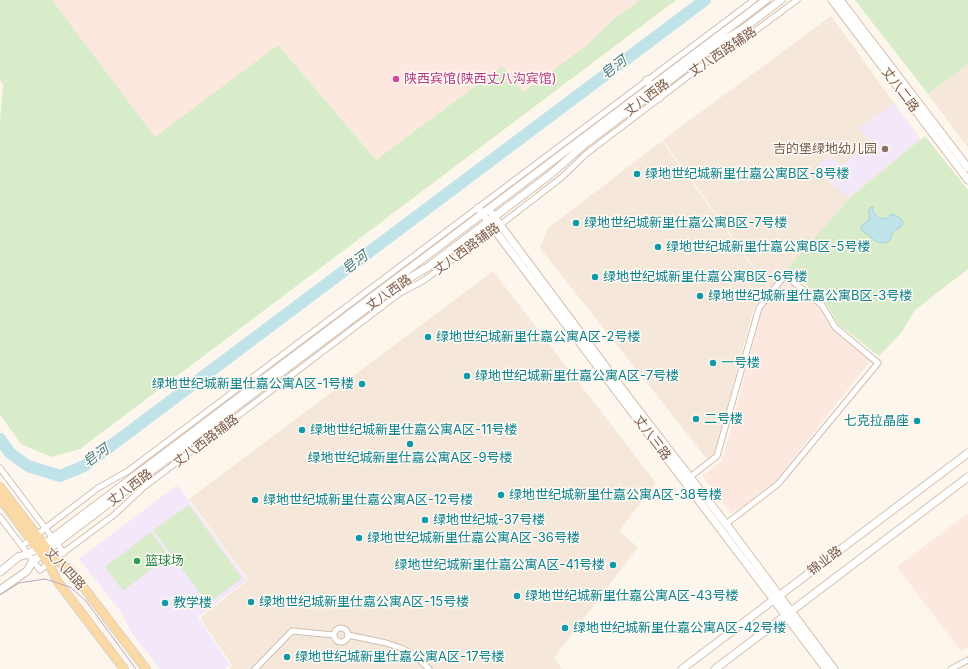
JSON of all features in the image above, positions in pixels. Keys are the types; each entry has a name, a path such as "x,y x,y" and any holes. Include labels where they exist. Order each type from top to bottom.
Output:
{"main road":[{"name":"丈八西路","path":"0,590 27,570 43,549 396,286 428,266 551,174 585,144 766,0"},
{"name":"丈八西路","path":"55,540 483,210 653,89 719,43 744,28 781,0"},
{"name":"丈八二路","path":"832,0 968,180"},
{"name":"丈八二路","path":"840,0 968,168"},
{"name":"丈八三路","path":"483,210 777,598"},
{"name":"丈八三路","path":"497,227 726,524 826,669"},
{"name":"锦业路","path":"682,669 968,453"},
{"name":"锦业路","path":"715,669 968,477"},
{"name":"丈八四路","path":"0,487 52,562 58,582 124,669"},
{"name":"丈八四路","path":"0,498 34,537"},
{"name":"丈八西路","path":"0,572 18,557 43,549"},
{"name":"丈八四路","path":"52,562 71,571 146,669"},
{"name":"丈八三路","path":"788,614 834,669"}],"street":[{"name":"丈八西路辅路","path":"34,561 40,570 52,562 114,515 144,487 400,293 423,281 561,178 653,89 754,0"},
{"name":"丈八西路辅路","path":"653,89 755,31 797,0"},
{"name":"丈八西路辅路","path":"22,546 98,488 128,471 483,210"},
{"path":"690,477 717,456 759,308 785,275 822,305 835,327 878,362 778,484 726,524"},
{"path":"0,468 64,553"},
{"path":"0,516 34,561"},
{"path":"334,635 336,631 342,629 346,631 348,635 366,638 401,648 416,656 429,669"},
{"path":"255,669 292,631 334,635"},
{"path":"334,635 336,641 340,642 345,641 348,635"},
{"path":"951,669 968,660"}],"shaded area":[{"name":"陕西宾馆(陕西丈八沟宾馆)","path":"52,0 640,0 614,19 587,45 523,92 502,66 376,160 278,45 155,137"},
{"path":"831,16 921,140 850,198 770,289 663,140"},
{"path":"968,64 968,148 928,94"},
{"name":"吉的堡绿地幼儿园","path":"894,103 920,139 849,197 814,169 830,156 842,165 871,142 859,128"},
{"path":"662,141 768,288 754,307 715,453 707,459 540,248 548,228"},
{"path":"493,271 656,483 619,531 638,547 554,658 562,669 230,669 232,665 200,618 248,580 189,499"},
{"path":"785,278 821,307 831,328 871,360 774,483 732,514 702,476 722,461 763,307"},
{"path":"177,485 247,580 198,617 230,665 224,669 160,669 132,633 121,612 79,559"},
{"path":"968,513 968,647 961,651 897,567"}],"green space":[{"path":"0,0 52,0 155,137 278,45 376,160 502,66 523,92 587,45 614,19 640,0 676,0 80,449 51,457 21,444 0,415 0,121 3,85 0,80"},
{"path":"855,0 968,0 968,64 928,94"},
{"path":"925,136 968,190 968,269 915,310 901,333 879,356 838,324 824,300 787,269 850,198"},
{"path":"189,505 242,578 208,604 153,530"},
{"name":"篮球场","path":"151,532 169,556 123,591 105,567"}],"water":[{"path":"873,207 873,212 879,218 886,219 891,214 902,220 903,224 900,228 894,231 891,239 887,243 877,242 861,230 861,226 870,218 868,210"}],"waterway":[{"name":"皂河","path":"0,439 10,453 28,466 60,476 84,466 705,0"}],"tram line":[{"path":"0,595 19,583 45,579 70,587 86,601 136,669"}],"place":[{"name":"陕西宾馆(陕西丈八沟宾馆)","path":"396,79"},
{"name":"吉的堡绿地幼儿园","path":"885,149"},
{"name":"绿地世纪城新里仕嘉公寓B区-8号楼","path":"637,174"},
{"name":"绿地世纪城新里仕嘉公寓B区-7号楼","path":"576,223"},
{"name":"绿地世纪城新里仕嘉公寓B区-5号楼","path":"658,247"},
{"name":"绿地世纪城新里仕嘉公寓B区-6号楼","path":"595,277"},
{"name":"绿地世纪城新里仕嘉公寓B区-3号楼","path":"700,296"},
{"name":"绿地世纪城新里仕嘉公寓A区-2号楼","path":"428,337"},
{"name":"一号楼","path":"713,363"},
{"name":"绿地世纪城新里仕嘉公寓A区-7号楼","path":"467,376"},
{"name":"绿地世纪城新里仕嘉公寓A区-1号楼","path":"362,384"},
{"name":"二号楼","path":"696,419"},
{"name":"七克拉晶座","path":"917,421"},
{"name":"绿地世纪城新里仕嘉公寓A区-11号楼","path":"302,430"},
{"name":"绿地世纪城新里仕嘉公寓A区-9号楼","path":"410,444"},
{"name":"绿地世纪城新里仕嘉公寓A区-38号楼","path":"501,495"},
{"name":"绿地世纪城新里仕嘉公寓A区-12号楼","path":"255,500"},
{"name":"绿地世纪城-37号楼","path":"425,520"},
{"name":"绿地世纪城新里仕嘉公寓A区-36号楼","path":"359,538"},
{"name":"篮球场","path":"137,561"},
{"name":"绿地世纪城新里仕嘉公寓A区-41号楼","path":"613,565"},
{"name":"绿地世纪城新里仕嘉公寓A区-43号楼","path":"517,596"},
{"name":"绿地世纪城新里仕嘉公寓A区-15号楼","path":"251,602"},
{"name":"教学楼","path":"165,603"},
{"name":"绿地世纪城新里仕嘉公寓A区-42号楼","path":"565,628"},
{"name":"绿地世纪城新里仕嘉公寓A区-17号楼","path":"287,657"}]}
